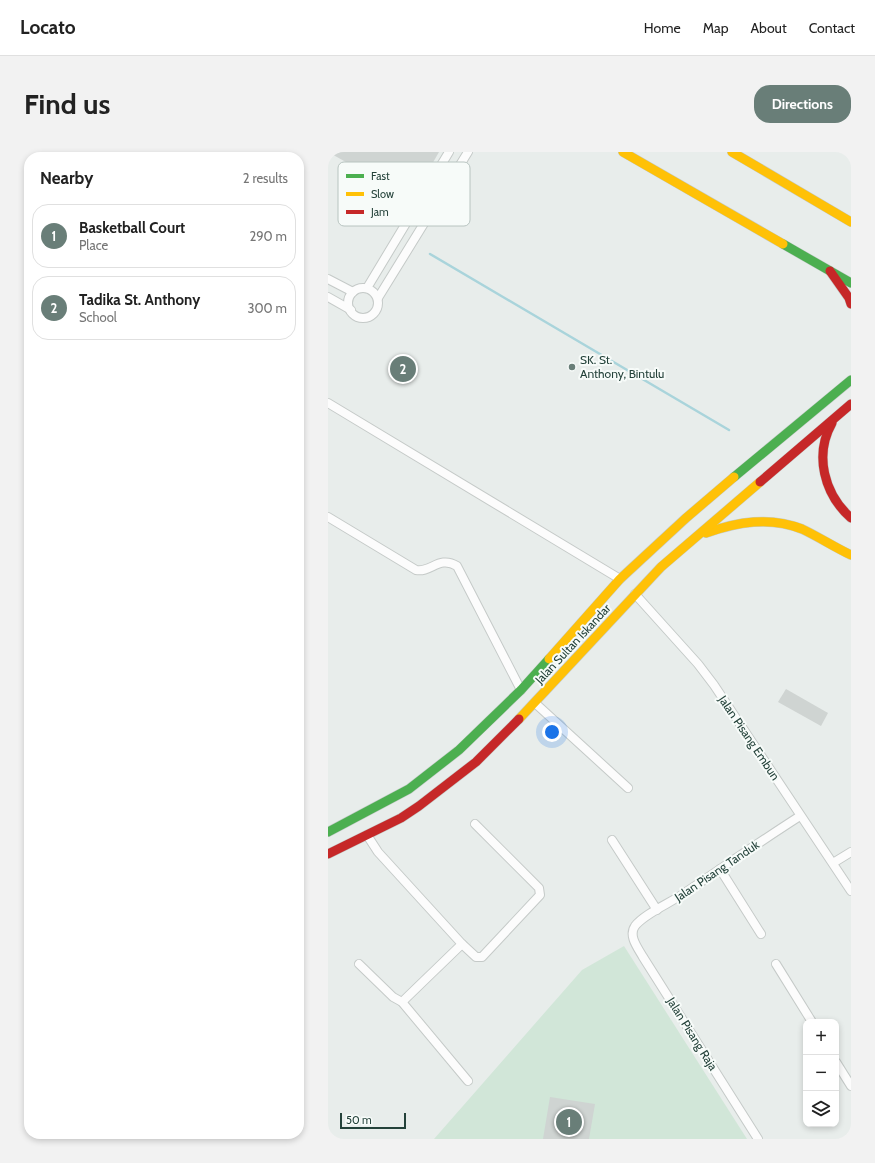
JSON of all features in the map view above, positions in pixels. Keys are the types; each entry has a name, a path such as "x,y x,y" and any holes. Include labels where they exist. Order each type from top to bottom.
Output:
{"main road":[{"path":"623,152 851,283"},
{"path":"732,152 851,222"},
{"path":"830,271 849,298 851,304"},
{"path":"848,383 851,368"},
{"name":"Jalan Sultan Iskandar","path":"329,831 409,789 459,750 521,690 620,579 686,518 769,447 848,383"},
{"path":"698,535 761,483 851,404"},
{"path":"835,418 826,435 823,446 824,476 837,504 851,518"},
{"name":"Jalan Sultan Iskandar","path":"328,854 400,818 419,806 476,762 584,652 661,567 698,535 736,523 781,523 797,527 851,555"}],"street":[{"path":"443,162 449,152"},
{"path":"462,162 468,152"},
{"path":"367,288 404,226"},
{"path":"328,297 357,316 367,317 371,315 378,308 378,298 422,226"},
{"path":"328,279 353,292"},
{"path":"350,310 349,301 353,292 362,288 371,290 378,298"},
{"path":"328,403 620,579"},
{"path":"328,517 416,570 424,570 444,562 450,562 457,566 521,690"},
{"name":"Jalan Pisang Embun","path":"635,594 706,675 851,891"},
{"path":"535,703 628,788"},
{"name":"Jalan Pisang Tanduk","path":"634,927 642,919 800,816"},
{"path":"367,835 378,852 462,944 476,957 482,957 540,895 540,892 539,888 475,824"},
{"path":"612,840 657,910"},
{"path":"833,863 851,852"},
{"path":"720,869 760,934"},
{"name":"Jalan Pisang Raja","path":"634,927 634,940 758,1139"},
{"path":"402,1002 462,944"},
{"path":"359,964 393,997 402,1002 468,1081"},
{"path":"776,964 810,1019"},
{"path":"839,1067 851,1086"}],"green space":[{"path":"624,946 747,1139 434,1139 582,970"}],"building":[{"path":"328,152 439,152 433,162 346,162"},
{"path":"786,689 828,713 821,726 778,702"},
{"path":"550,1097 595,1104 589,1139 543,1139"}],"waterway":[{"path":"430,254 729,430"}],"traffic: fast":[{"path":"783,244 851,283"},
{"path":"734,477 851,380"},
{"path":"328,832 409,789 459,750 521,690 549,659"}],"traffic: slow":[{"path":"623,152 783,244"},
{"path":"732,152 851,222"},
{"path":"549,659 620,579 686,518 734,477"},
{"path":"519,719 661,567 760,482"},
{"path":"706,533 742,523 778,523 802,529 851,555"}],"traffic: jam":[{"path":"830,271 849,298 851,304"},
{"path":"760,482 851,404"},
{"path":"832,423 824,448 823,461 825,474 828,486 834,498 851,518"},
{"path":"328,854 401,818 419,806 476,762 519,719"}],"place":[{"name":"SK. St. Anthony, Bintulu","path":"572,367"},
{"name":"Tadika St. Anthony","path":"403,369"},
{"name":"Basketball Court","path":"569,1122"}]}
